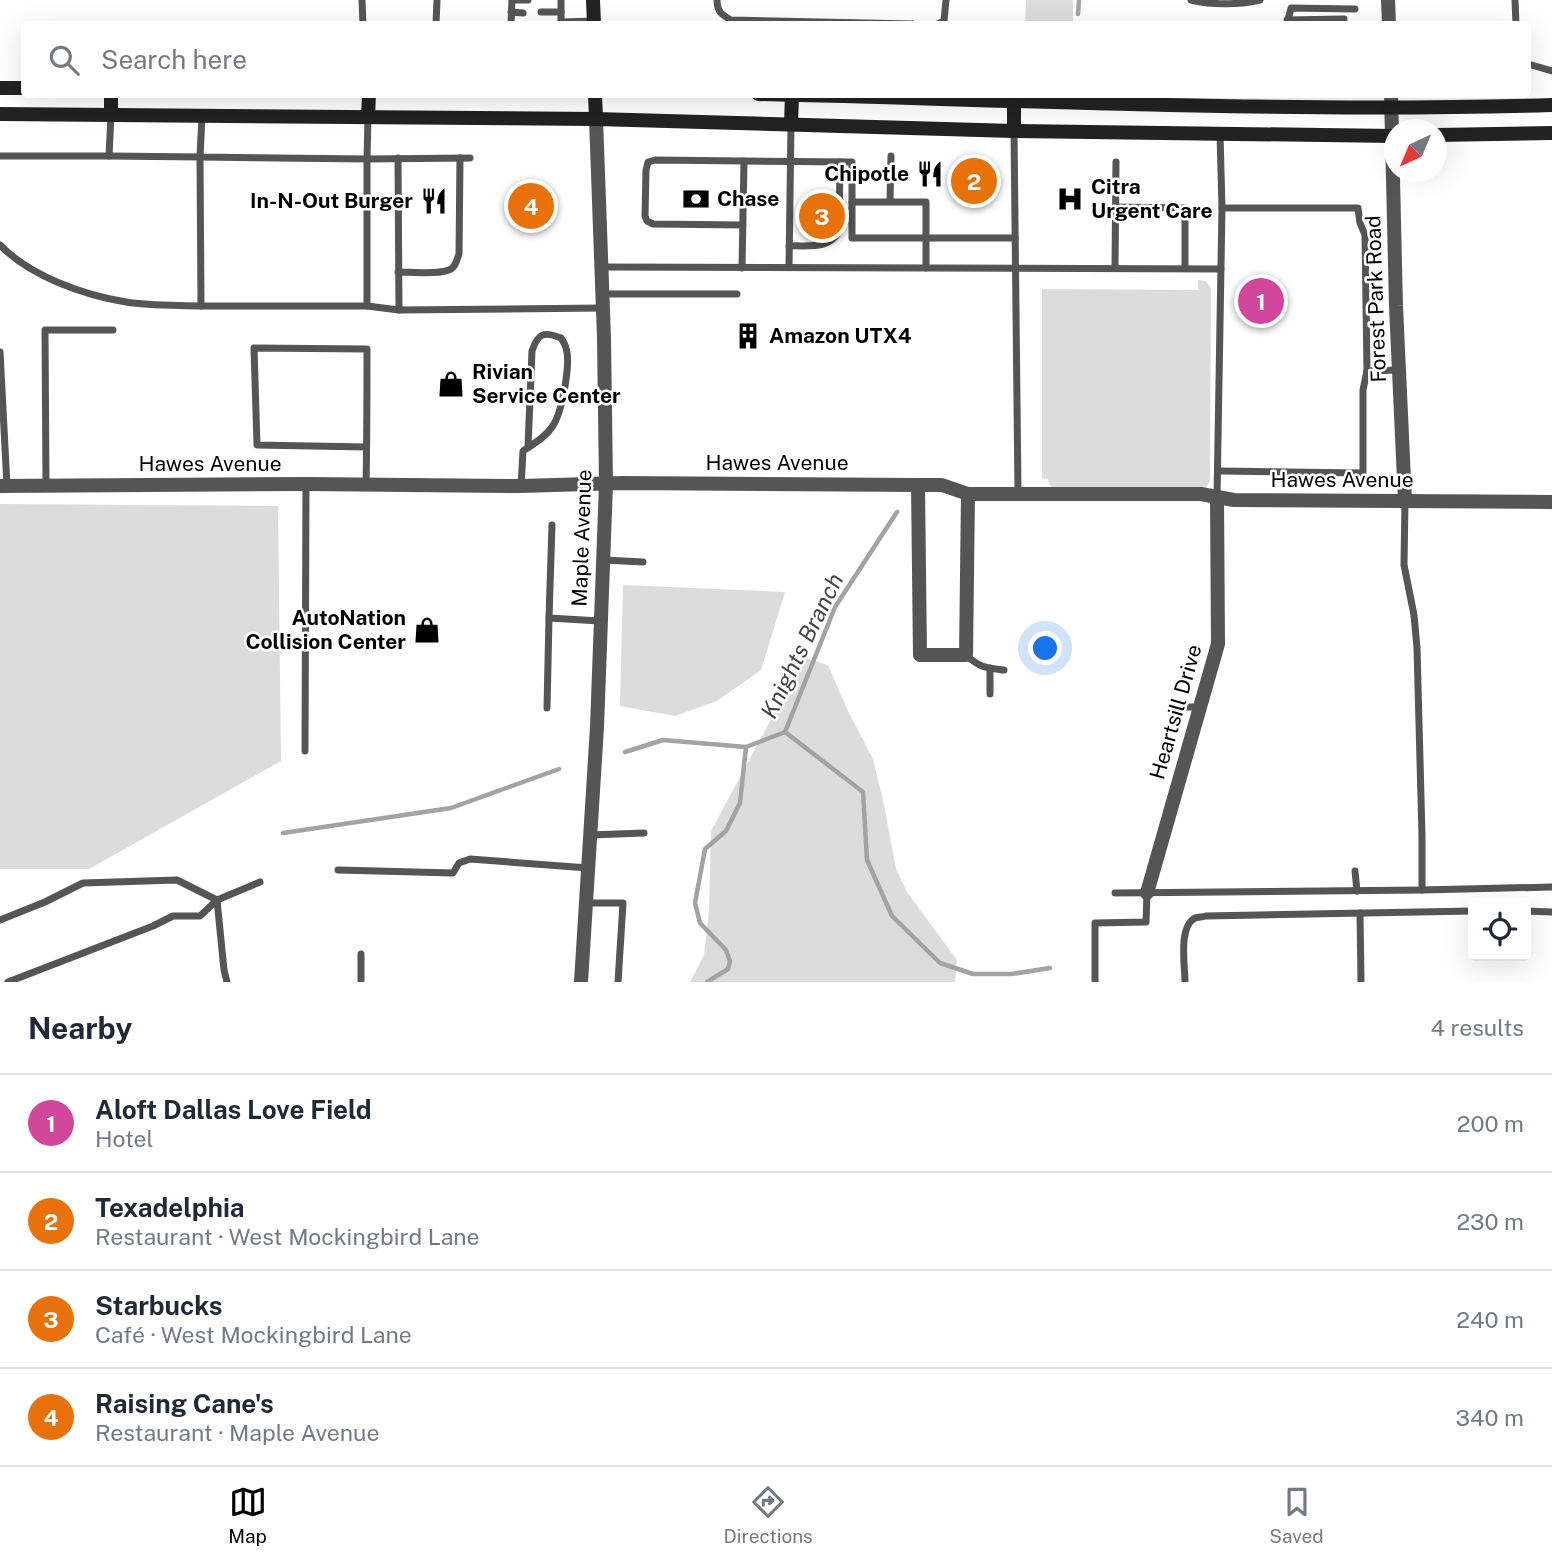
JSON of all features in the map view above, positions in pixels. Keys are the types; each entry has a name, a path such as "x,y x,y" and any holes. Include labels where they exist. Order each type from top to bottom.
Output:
{"main road":[{"path":"593,0 594,21"},
{"path":"0,88 21,88"},
{"path":"111,98 111,115"},
{"path":"368,117 369,98"},
{"name":"Maple Avenue","path":"595,98 596,119"},
{"path":"791,124 792,98"},
{"path":"887,98 1014,102 1524,100 1552,105"},
{"path":"1014,102 1014,131"},
{"path":"0,114 596,119 1014,131 1384,136"},
{"path":"1447,135 1552,133"}],"street":[{"path":"1388,0 1389,21"},
{"name":"Maple Avenue","path":"580,982 597,727 606,484 596,119"},
{"name":"Forest Park Road","path":"1394,182 1405,501"},
{"path":"918,485 920,655 966,655 968,494"},
{"name":"Hawes Avenue","path":"3,486 942,485 968,494 1201,494 1234,500 1552,502"},
{"name":"Heartsill Drive","path":"1147,893 1217,643 1217,497"}],"lane":[{"path":"362,0 363,21"},
{"path":"436,0 436,21"},
{"path":"511,21 512,0 527,0"},
{"path":"561,0 561,21"},
{"path":"716,0 719,13 731,20 776,21"},
{"path":"944,21 946,0"},
{"path":"1191,0 1207,4 1260,0"},
{"path":"1515,0 1516,21"},
{"path":"1287,21 1291,8 1355,9"},
{"path":"512,12 523,12"},
{"path":"541,12 561,12"},
{"path":"1306,21 1343,19"},
{"path":"1531,65 1552,71"},
{"path":"109,156 111,115"},
{"path":"201,306 202,116"},
{"path":"367,306 368,117"},
{"path":"789,267 791,124"},
{"path":"1014,131 1018,494"},
{"path":"1217,497 1222,208 1220,134"},
{"path":"0,156 470,158"},
{"path":"890,201 891,156"},
{"path":"398,272 443,271 455,265 459,254 460,158"},
{"path":"398,159 399,310"},
{"path":"742,268 744,161"},
{"path":"743,225 653,224 647,221 648,162 852,162 852,238 1015,238"},
{"path":"789,246 826,245 834,241 839,232 840,162"},
{"path":"1115,268 1116,162"},
{"path":"852,202 926,202 926,268"},
{"path":"1115,207 1185,208 1185,268"},
{"path":"1219,471 1363,473 1363,390 1367,371 1365,235 1358,208 1222,208"},
{"path":"0,245 11,257 45,276 89,294 127,302 201,306 367,306 399,310 737,294"},
{"path":"602,267 1221,269"},
{"path":"46,486 45,330 113,330"},
{"path":"521,486 523,451 541,439 553,426 561,408 567,350 561,338 550,333 540,335 532,351 528,447"},
{"path":"366,447 257,445 254,348 367,349 366,485"},
{"path":"0,352 3,486"},
{"path":"1367,371 1399,370"},
{"path":"305,751 306,484"},
{"path":"1405,501 1404,565 1414,615 1417,648 1422,890"},
{"path":"547,708 552,525"},
{"path":"604,560 643,562"},
{"path":"549,618 600,621"},
{"path":"966,655 983,668 1004,670"},
{"path":"990,668 990,694"},
{"path":"1175,707 1200,707"},
{"path":"590,835 644,833"},
{"path":"338,870 453,873 459,863 470,859 588,868"},
{"path":"1355,871 1357,891"},
{"path":"0,920 83,883 177,880 217,900"},
{"path":"8,982 173,916 200,916 217,900 260,882"},
{"path":"1115,893 1552,887"},
{"path":"1095,982 1095,923 1146,922 1147,893"},
{"path":"217,900 224,970 228,982"},
{"path":"585,903 623,904 618,982"},
{"path":"1185,982 1184,937 1193,919 1206,916 1468,911"},
{"path":"1531,911 1552,912"},
{"path":"1360,914 1361,982"},
{"path":"361,954 361,982"}],"shaded area":[{"path":"1026,0 1073,0 1073,21 1025,21"},
{"path":"1198,280 1205,281 1211,290 1210,481 1207,486 1199,489 1053,488 1048,479 1042,478 1042,289 1198,290"},
{"path":"0,504 278,506 281,761 89,869 0,869"},
{"path":"623,585 785,592 761,670 717,701 675,716 620,706"},
{"path":"795,655 828,665 873,759 896,869 907,892 957,960 955,982 690,982 704,955 709,911 711,831 784,695"}],"waterway":[{"name":"Knights Branch","path":"1078,14 1079,0"},
{"name":"Knights Branch","path":"625,752 663,740 746,747 785,732 835,607 897,512"},
{"path":"785,732 863,792 867,860 892,916 940,963 973,974 1012,974 1050,968"},
{"path":"707,982 728,969 730,961 726,950 700,923 695,903 705,849 726,831 740,803 746,747"},
{"name":"Knights Branch","path":"283,833 451,808 559,769"}],"place":[{"name":"Chipotle","path":"930,174"},
{"name":"Texadelphia","path":"974,181"},
{"name":"Chase","path":"696,199"},
{"name":"Citra Urgent Care","path":"1070,199"},
{"name":"In-N-Out Burger","path":"434,201"},
{"name":"Raising Cane's","path":"531,206"},
{"name":"Starbucks","path":"822,216"},
{"name":"Aloft Dallas Love Field","path":"1261,301"},
{"name":"Amazon UTX4","path":"748,336"},
{"name":"Rivian Service Center","path":"451,384"},
{"name":"AutoNation Collision Center","path":"427,630"}]}
